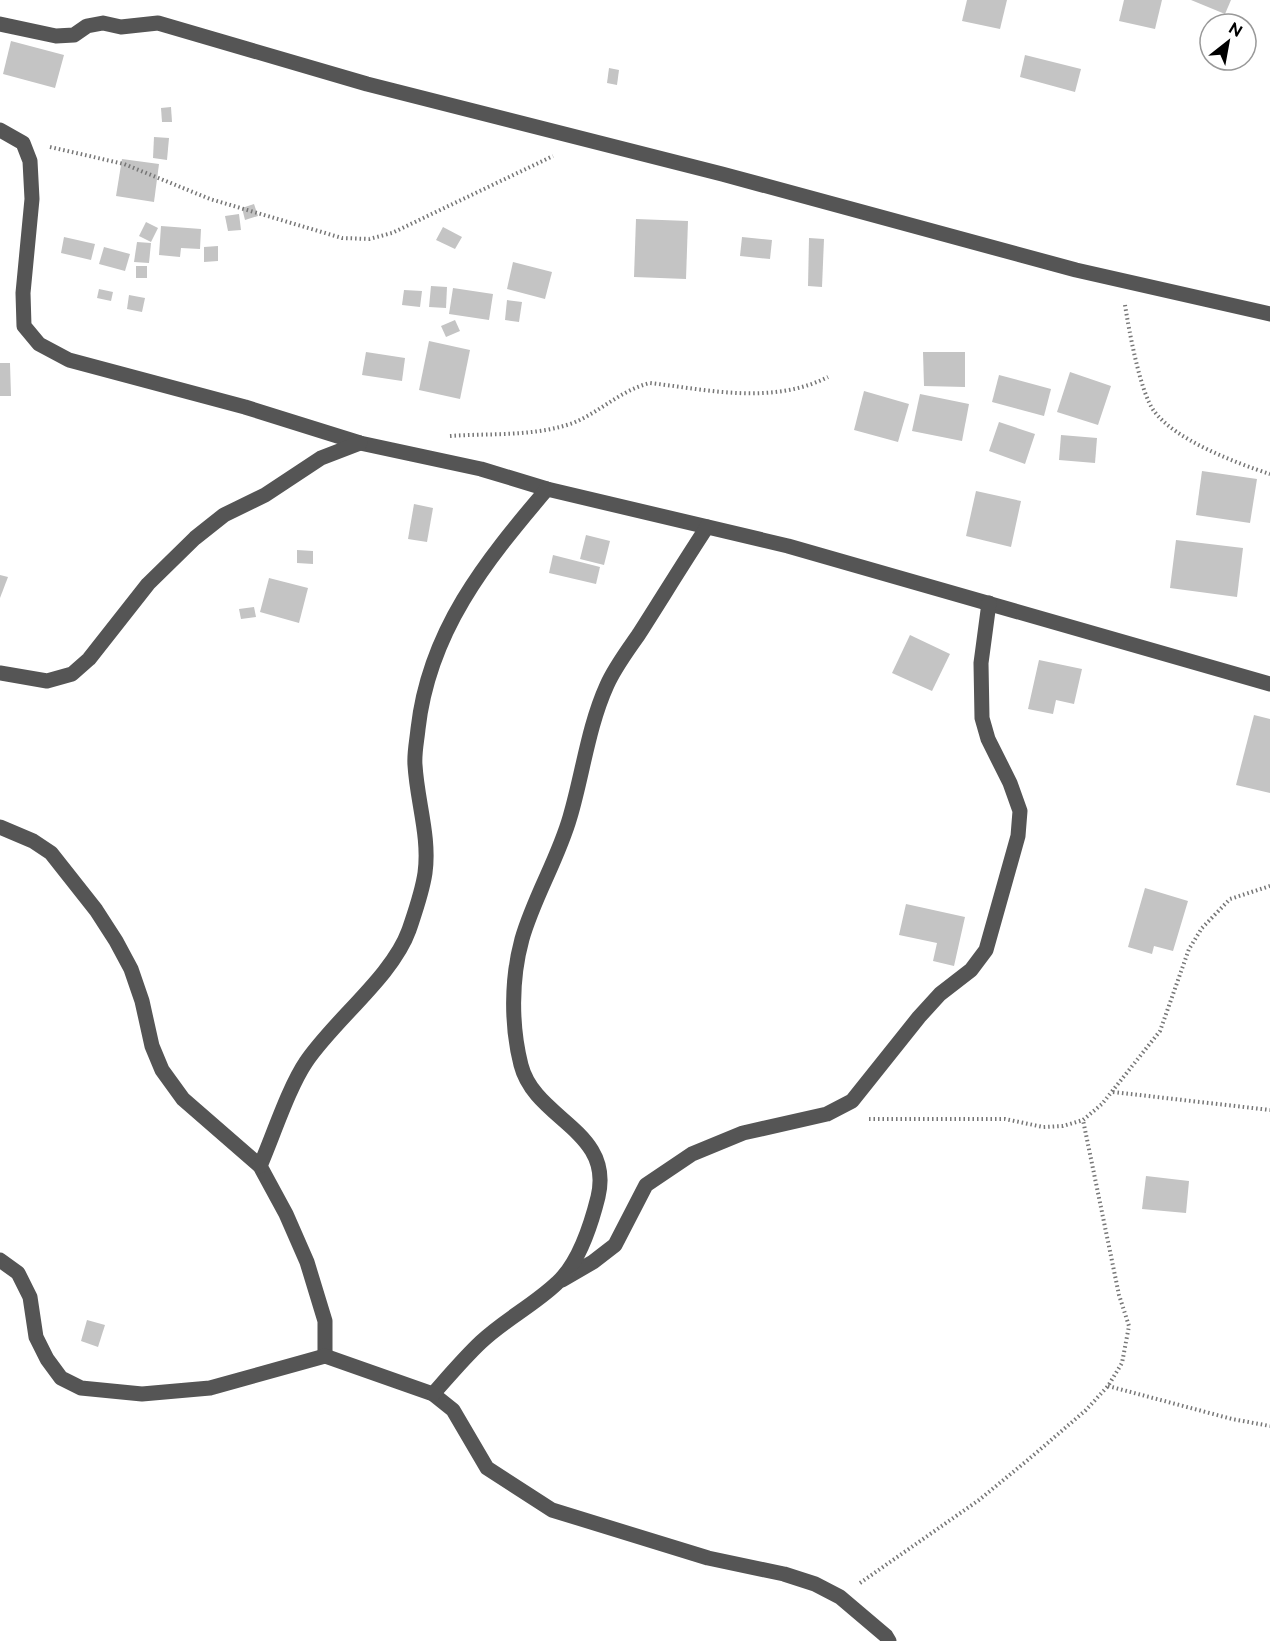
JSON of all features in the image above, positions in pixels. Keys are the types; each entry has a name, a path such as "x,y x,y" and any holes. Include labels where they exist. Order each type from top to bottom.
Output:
{"street":[{"path":"0,24 56,36 74,35 87,26 103,23 121,27 158,23 367,84 591,140 1121,281 1270,314"},
{"path":"0,130 22,143 30,161 32,199 23,293 24,326 39,344 69,360 245,407 360,443 481,469 547,489 788,546 1270,684"},
{"path":"0,673 47,681 72,674 89,659 148,584 195,538 224,515 265,495 321,458 360,443"},
{"path":"260,1166 305,1064 337,1022 378,980 408,934 425,871 424,831 414,763 422,695 432,660 460,606 497,547 547,489"},
{"path":"558,1282 575,1258 584,1237 598,1196 600,1170 592,1151 576,1130 539,1100 527,1084 514,1034 514,996 522,940 563,840 577,794 590,735 607,684 707,527"},
{"path":"433,1394 481,1341 558,1282 593,1262 615,1245 646,1185 663,1171 692,1154 743,1133 827,1114 852,1101 939,994 971,970 986,950 1018,836 1020,812 1010,783 988,739 982,718 981,663 989,603"},
{"path":"0,827 33,841 51,853 96,910 116,940 131,969 142,1001 152,1046 162,1070 183,1099 260,1166 286,1214 307,1262 325,1321 325,1356"},
{"path":"0,1260 18,1273 30,1297 36,1337 47,1359 61,1378 81,1388 142,1394 210,1389 325,1356 433,1394 453,1410 487,1468 552,1509 708,1558 784,1574 840,1597 889,1641"}],"path":[{"path":"22,143 124,164 239,208 342,238 369,239 392,233 474,196 520,170 591,140"},
{"path":"1121,281 1132,346 1153,410 1166,424 1190,439 1270,474"},
{"path":"448,436 531,434 574,422 635,387 650,383 743,394 776,393 805,388 828,377"},
{"path":"827,1114 871,1119 1005,1119 1043,1127 1062,1126 1083,1120 1112,1092 1160,1031 1189,949 1202,928 1230,899 1270,886"},
{"path":"1112,1092 1270,1110"},
{"path":"840,1597 979,1500 1086,1410 1108,1386 1122,1363 1129,1326 1119,1295 1083,1120"},
{"path":"1108,1386 1232,1419 1270,1426"}],"building":[{"path":"967,0 1007,0 1000,29 962,21"},
{"path":"1124,0 1162,0 1155,29 1119,21"},
{"path":"1191,0 1231,0 1226,12 1220,12"},
{"path":"11,41 64,55 55,88 3,74"},
{"path":"1025,55 1081,69 1075,92 1020,77"},
{"path":"609,68 619,70 617,85 607,83"},
{"path":"171,107 172,122 162,122 161,108"},
{"path":"154,137 169,138 167,160 153,158"},
{"path":"122,159 159,164 154,202 116,196"},
{"path":"254,204 258,216 245,220 242,208"},
{"path":"239,214 241,230 228,231 225,216"},
{"path":"636,219 688,221 686,279 634,277"},
{"path":"146,222 158,228 151,242 139,236"},
{"path":"161,226 201,229 200,249 181,248 180,257 159,255"},
{"path":"443,227 462,237 455,249 436,240"},
{"path":"64,237 95,244 91,260 61,253"},
{"path":"742,237 772,240 770,259 740,256"},
{"path":"809,238 824,239 822,287 808,286"},
{"path":"137,242 151,243 149,263 134,262"},
{"path":"218,246 218,261 204,262 204,247"},
{"path":"104,247 130,254 125,271 99,264"},
{"path":"513,262 552,272 545,299 507,289"},
{"path":"136,266 147,266 147,278 136,278"},
{"path":"431,286 447,287 446,308 429,307"},
{"path":"453,288 493,294 489,320 449,314"},
{"path":"99,289 113,292 111,301 97,298"},
{"path":"404,290 422,291 420,307 402,305"},
{"path":"129,295 145,298 142,312 127,309"},
{"path":"507,300 522,302 519,322 505,320"},
{"path":"455,320 460,331 446,337 441,326"},
{"path":"429,341 470,350 460,399 419,390"},
{"path":"366,352 405,358 402,381 362,375"},
{"path":"923,352 965,352 965,387 924,386"},
{"path":"0,363 10,363 11,396 0,396"},
{"path":"1070,372 1111,386 1098,425 1057,412"},
{"path":"999,375 1051,389 1044,416 992,402"},
{"path":"864,391 909,404 898,442 854,430"},
{"path":"920,394 969,404 962,441 912,431"},
{"path":"999,422 1035,434 1025,464 989,451"},
{"path":"1061,435 1097,438 1095,463 1059,460"},
{"path":"1202,471 1257,479 1250,523 1196,515"},
{"path":"976,491 1021,501 1011,547 966,536"},
{"path":"414,504 433,508 427,542 408,539"},
{"path":"586,535 610,541 604,565 580,559"},
{"path":"1176,540 1243,548 1237,597 1170,588"},
{"path":"297,550 313,551 313,564 297,563"},
{"path":"553,555 600,567 596,584 549,573"},
{"path":"0,575 8,577 0,598"},
{"path":"269,578 308,588 299,623 260,612"},
{"path":"254,607 256,617 241,619 239,609"},
{"path":"910,635 950,654 932,691 892,673"},
{"path":"1039,660 1082,669 1074,704 1056,700 1053,714 1028,709"},
{"path":"1254,715 1270,719 1270,793 1236,785"},
{"path":"1145,888 1188,901 1173,951 1154,946 1152,954 1128,947"},
{"path":"906,904 965,917 954,966 933,961 937,943 899,935"},
{"path":"1146,1176 1189,1181 1186,1213 1142,1209"},
{"path":"87,1320 105,1325 98,1347 81,1341"}]}
